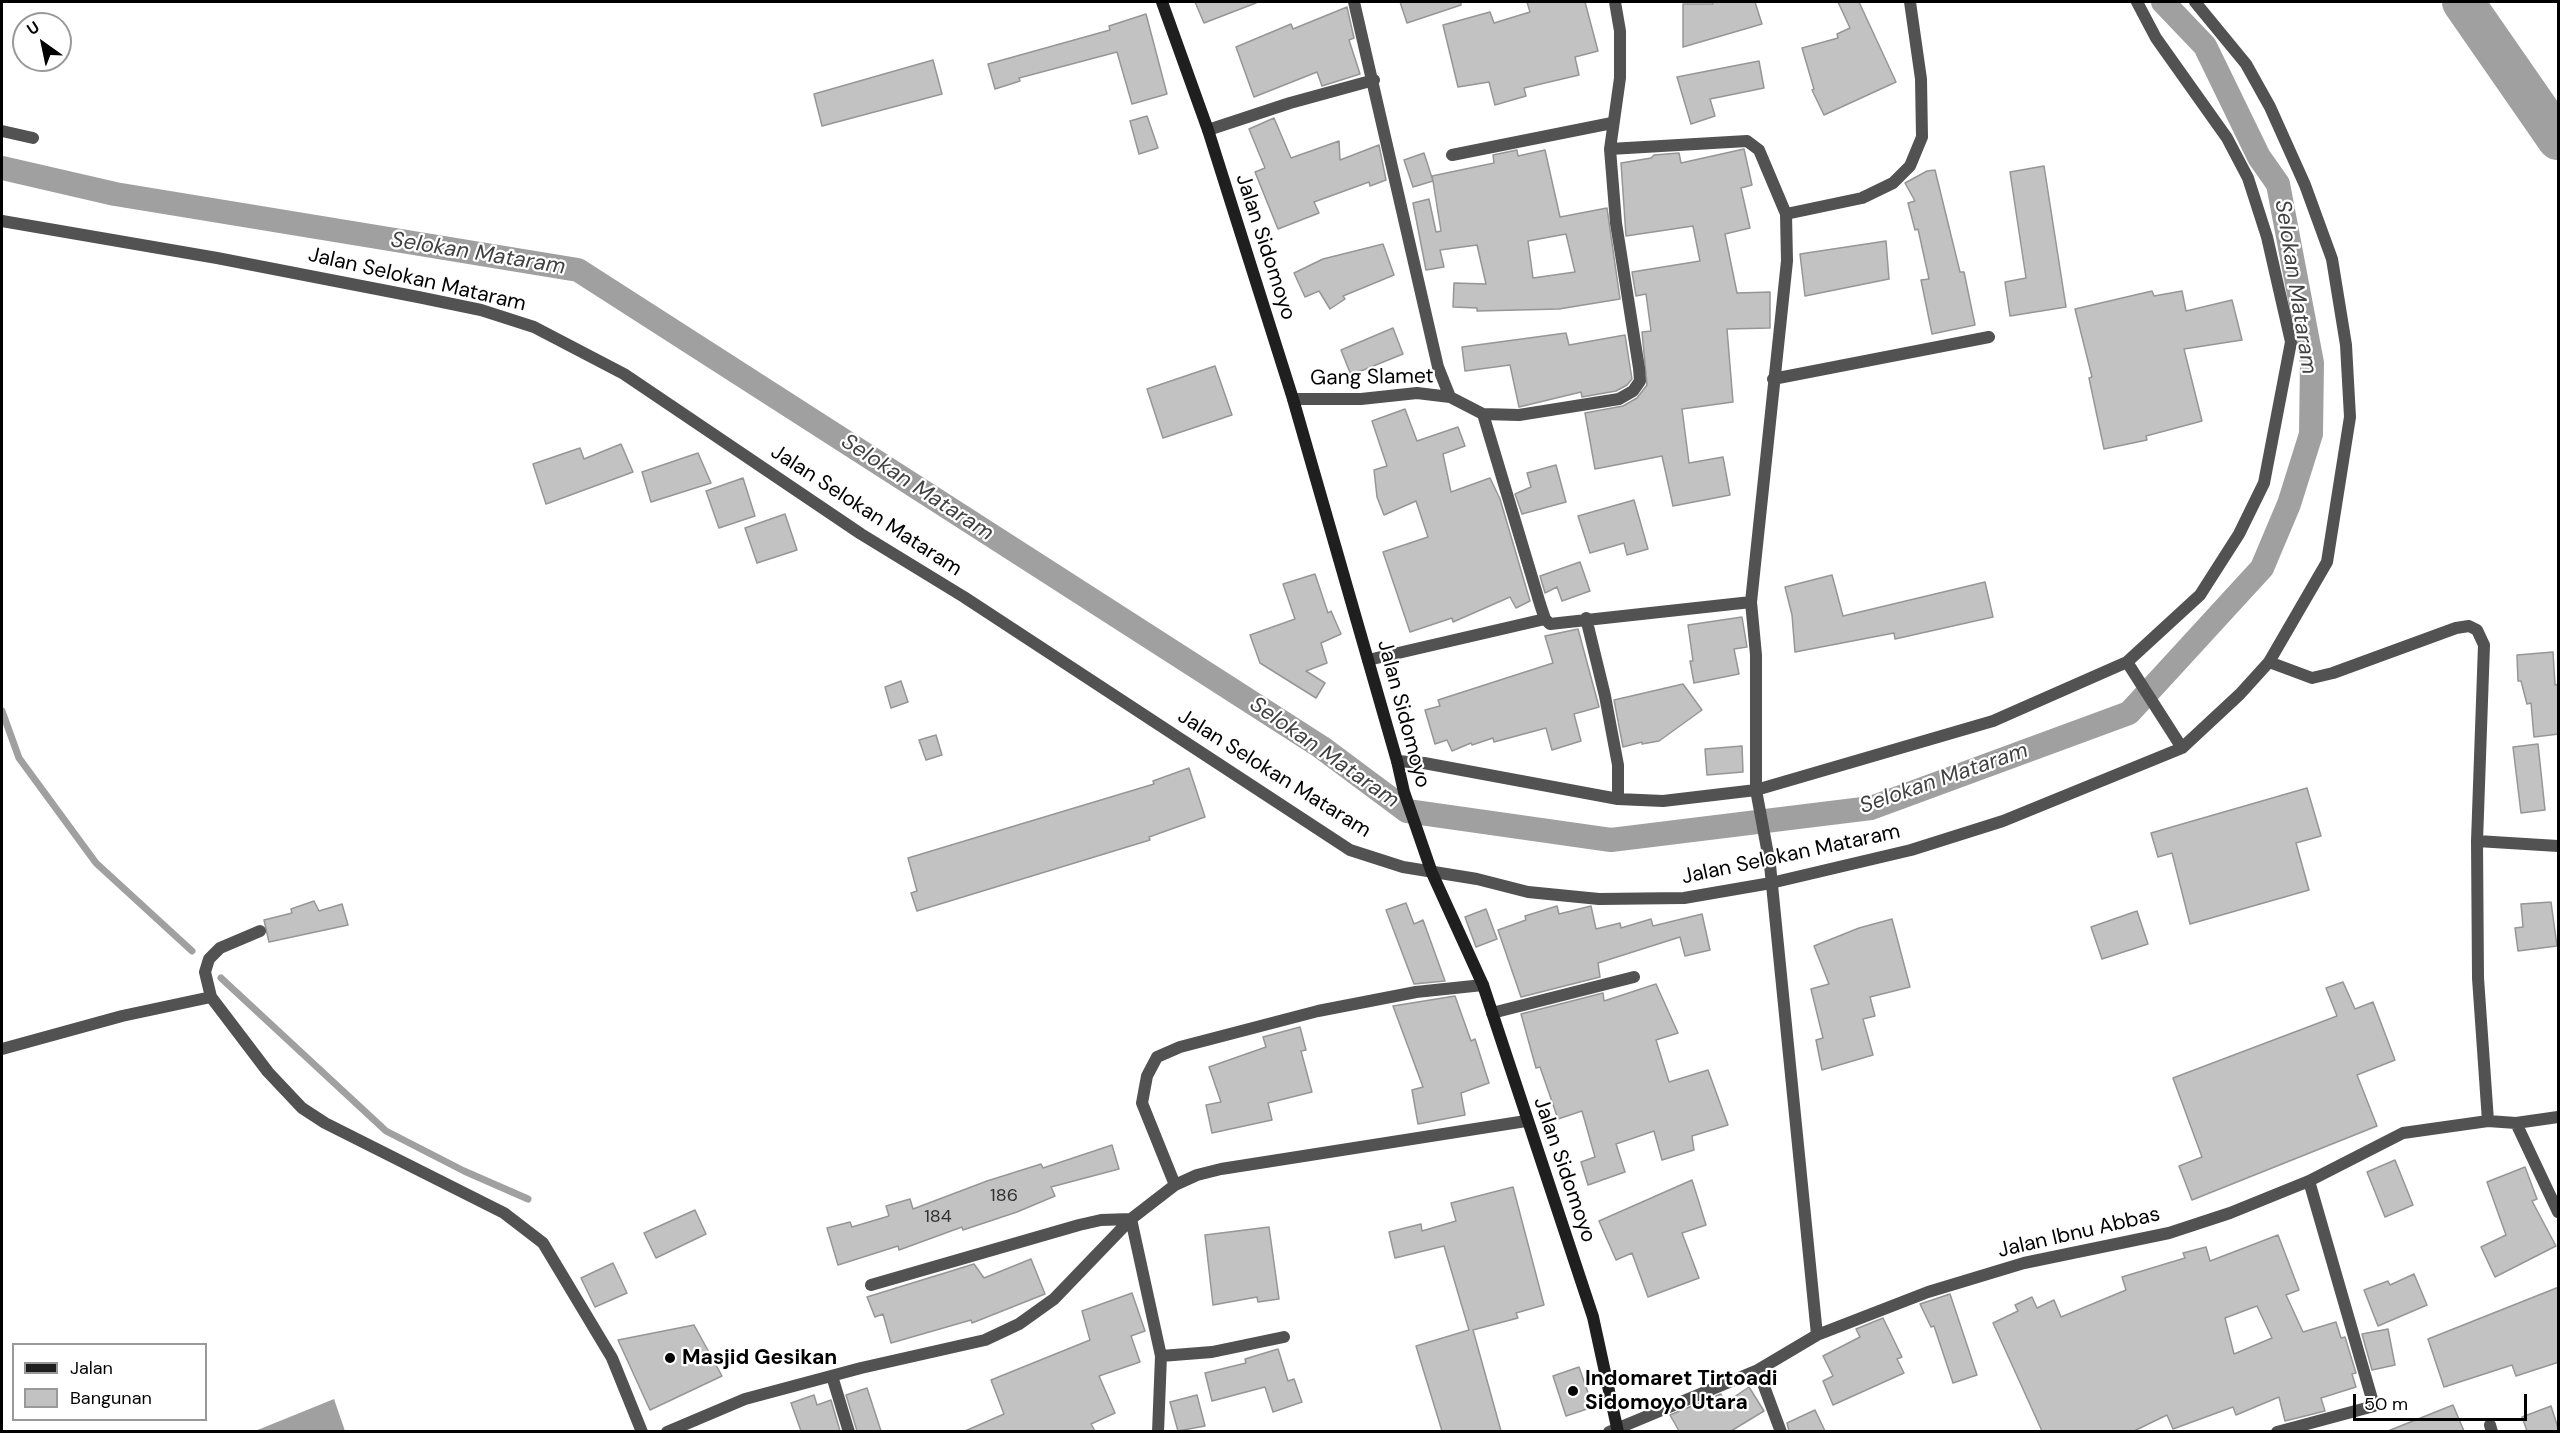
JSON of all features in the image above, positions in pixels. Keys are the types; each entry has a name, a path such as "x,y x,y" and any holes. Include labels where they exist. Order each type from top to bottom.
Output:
{"main road":[{"name":"Jalan Sidomoyo","path":"1162,2 1208,130 1293,399 1404,792 1432,873 1483,985 1593,1317 1615,1430"}],"street":[{"path":"1354,2 1374,80 1438,367 1450,397"},
{"path":"1615,2 1620,31 1620,78 1610,149 1616,223 1640,381 1633,391 1619,399 1519,415 1483,414 1545,619 1555,625 1586,618 1751,602"},
{"path":"1786,214 1862,198 1893,183 1910,166 1922,137 1921,79 1911,2"},
{"path":"1397,761 1424,763 1618,799 1663,801 1756,790 1993,721 2127,662 2200,595 2239,534 2264,483 2291,342 2267,237 2248,178 2227,138 2156,38 2137,2"},
{"name":"Jalan Selokan Mataram","path":"2,221 218,258 481,310 557,337 624,374 861,534 964,597 1350,850 1432,873 1478,879 1528,892 1599,899 1684,898 1771,883 1911,850 2003,821 2182,748 2240,694 2269,662 2327,562 2350,417 2346,345 2332,258 2270,106 2246,64 2195,2"},
{"path":"1208,130 1290,103 1374,80"},
{"path":"1452,155 1612,123"},
{"path":"2,131 33,138"},
{"path":"1610,149 1747,141 1759,150 1786,214 1787,261 1751,602 1756,655 1756,790 1770,865 1817,1335"},
{"path":"1773,379 1989,337"},
{"name":"Gang Slamet","path":"1293,399 1361,399 1417,393 1450,397 1483,414"},
{"path":"1586,618 1605,696 1618,765 1618,799"},
{"path":"1368,660 1545,619"},
{"path":"2269,662 2312,678 2333,673 2456,628 2469,627 2477,630 2484,645 2477,841 2478,978 2488,1120"},
{"path":"2127,662 2182,748"},
{"path":"2477,841 2559,846"},
{"path":"260,931 220,948 209,959 205,972 211,997 268,1072 302,1108 325,1122 504,1213 543,1243 612,1358 642,1431"},
{"path":"1492,1013 1634,977"},
{"path":"1175,1185 1142,1103 1147,1076 1157,1057 1180,1047 1318,1011 1416,992 1483,985"},
{"path":"2,1049 122,1016 202,997 211,997"},
{"name":"Jalan Ibnu Abbas","path":"1615,1430 1758,1370 1817,1335 1939,1289 2024,1263 2169,1233 2230,1213 2309,1181 2403,1133 2488,1120 2516,1123 2559,1117"},
{"path":"667,1431 745,1399 985,1340 1019,1324 1054,1299 1131,1220 1175,1185 1197,1175 1221,1168 1527,1121"},
{"path":"2516,1123 2559,1212"},
{"path":"2277,1431 2374,1406 2309,1181"},
{"path":"871,1285 1079,1224 1101,1220 1131,1220"},
{"path":"1131,1220 1161,1356 1158,1431"},
{"path":"1161,1356 1212,1352 1284,1337"},
{"path":"1758,1370 1781,1431"},
{"path":"832,1376 849,1431"}],"shaded area":[{"path":"334,1399 345,1431 255,1431"}],"building":[{"path":"1195,2 1256,2 1256,3 1204,23"},
{"path":"1400,2 1461,2 1461,5 1407,23"},
{"path":"1527,2 1585,2 1598,51 1575,57 1579,75 1524,88 1526,96 1495,105 1489,82 1458,87 1443,25 1490,12 1494,23 1530,12"},
{"path":"1712,2 1755,2 1762,24 1683,47 1683,4 1713,4"},
{"path":"1838,2 1859,2 1896,82 1824,115 1812,90 1814,89 1802,48 1838,38 1837,34 1850,28"},
{"path":"1347,7 1354,38 1349,40 1360,74 1322,86 1317,72 1254,97 1236,47 1291,24 1293,29"},
{"path":"1146,14 1167,94 1132,104 1117,52 1019,78 1020,81 995,89 988,64 1110,30 1109,26"},
{"path":"933,60 942,94 822,126 814,94"},
{"path":"1759,61 1764,88 1710,99 1715,116 1691,124 1677,77"},
{"path":"1147,116 1158,148 1139,154 1130,121"},
{"path":"1274,118 1291,158 1339,141 1340,160 1379,145 1386,180 1370,186 1369,182 1314,202 1319,213 1278,229 1255,172 1265,168 1249,129"},
{"path":"1744,149 1752,185 1741,188 1750,228 1725,234 1737,293 1770,292 1770,328 1727,329 1733,402 1682,409 1689,463 1723,457 1730,495 1673,506 1662,456 1595,469 1585,413 1623,406 1637,398 1647,385 1642,332 1651,331 1646,294 1636,296 1632,272 1700,261 1693,226 1626,236 1621,163 1651,158 1654,155 1679,153 1681,163"},
{"path":"1517,150 1518,156 1545,150 1560,217 1607,208 1620,299 1559,309 1477,311 1477,308 1453,307 1454,283 1486,284 1477,245 1440,250 1444,267 1426,270 1413,203 1429,199 1436,232 1441,231 1432,176 1494,163 1493,155","holes":["1566,234 1575,272 1533,278 1528,241"]},
{"path":"1424,153 1433,181 1413,187 1404,160"},
{"path":"2044,166 2066,307 2010,316 2005,282 2026,278 2010,172"},
{"path":"1935,170 1960,272 1964,272 1975,325 1932,334 1921,280 1929,279 1918,229 1915,230 1908,203 1915,201 1905,183 1927,171"},
{"path":"1886,241 1889,279 1805,296 1800,254"},
{"path":"1383,244 1394,275 1343,296 1345,299 1330,309 1319,291 1305,297 1294,273 1323,259"},
{"path":"2152,291 2154,296 2182,291 2186,311 2232,300 2242,340 2184,349 2202,421 2146,436 2147,440 2104,449 2089,378 2092,377 2075,309"},
{"path":"1393,328 1403,354 1351,375 1341,350"},
{"path":"1566,333 1569,345 1625,335 1632,379 1616,391 1582,397 1581,392 1519,407 1510,365 1465,371 1462,347"},
{"path":"1215,366 1232,415 1163,438 1147,389"},
{"path":"1405,409 1417,441 1458,427 1465,446 1443,454 1451,492 1490,478 1500,499 1530,601 1516,608 1510,597 1453,622 1452,618 1410,632 1383,552 1428,537 1416,501 1384,515 1377,497 1374,470 1387,466 1372,421"},
{"path":"621,444 633,472 546,504 533,464 580,448 584,459"},
{"path":"698,453 711,483 651,502 642,472"},
{"path":"1556,465 1566,502 1522,514 1515,494 1531,487 1527,473"},
{"path":"743,478 755,516 719,528 706,491"},
{"path":"1634,500 1648,549 1627,555 1624,543 1590,553 1578,516"},
{"path":"785,514 797,550 757,563 745,528"},
{"path":"1580,562 1590,591 1562,601 1557,587 1545,593 1540,576"},
{"path":"1315,574 1328,613 1331,611 1341,634 1321,643 1327,663 1306,671 1325,683 1316,698 1260,663 1250,635 1295,619 1283,584"},
{"path":"1832,575 1843,616 1985,582 1993,617 1895,639 1894,633 1795,652 1792,615 1785,587"},
{"path":"1742,617 1747,647 1734,649 1739,674 1694,683 1688,625"},
{"path":"1578,629 1599,707 1574,714 1581,741 1552,750 1546,728 1494,742 1493,738 1472,745 1471,743 1452,751 1447,740 1435,744 1425,710 1440,706 1438,700 1553,663 1545,636"},
{"path":"2553,652 2555,685 2559,684 2559,734 2534,737 2531,703 2527,704 2521,681 2518,681 2517,655"},
{"path":"901,681 908,702 891,708 885,687"},
{"path":"1683,684 1702,710 1659,741 1642,744 1642,742 1623,747 1614,700"},
{"path":"936,735 942,755 926,760 919,740"},
{"path":"2538,744 2545,810 2521,813 2513,747"},
{"path":"1742,746 1743,772 1707,775 1705,749"},
{"path":"1189,768 1205,817 1149,837 1150,840 917,911 911,893 917,891 908,858 1154,784 1153,781"},
{"path":"2307,788 2321,836 2296,843 2309,890 2190,924 2172,853 2158,857 2151,833"},
{"path":"314,901 319,911 342,904 348,925 269,942 264,920 292,913 291,909"},
{"path":"2551,902 2557,946 2518,951 2515,928 2523,927 2521,904"},
{"path":"1406,903 1414,924 1423,920 1445,981 1414,984 1386,910"},
{"path":"1557,906 1559,914 1591,906 1596,929 1620,923 1621,928 1651,919 1653,926 1702,914 1710,950 1685,956 1680,937 1598,963 1600,977 1521,997 1498,930 1526,920 1525,916"},
{"path":"1486,909 1497,939 1476,947 1465,917"},
{"path":"2137,911 2148,944 2102,959 2091,927"},
{"path":"1892,919 1910,987 1870,997 1875,1016 1863,1019 1873,1055 1822,1070 1816,1040 1823,1038 1811,989 1829,984 1814,946 1859,928"},
{"path":"2343,982 2355,1009 2373,1002 2395,1060 2357,1075 2377,1126 2192,1200 2179,1166 2202,1157 2173,1078 2337,1016 2326,988"},
{"path":"1656,984 1678,1033 1656,1040 1669,1082 1708,1070 1728,1125 1692,1136 1694,1150 1662,1160 1654,1131 1616,1144 1625,1172 1588,1185 1581,1162 1595,1157 1582,1111 1558,1119 1540,1067 1536,1068 1521,1014 1603,993 1604,1001"},
{"path":"1455,996 1471,1041 1475,1039 1489,1083 1461,1093 1465,1115 1418,1124 1412,1090 1423,1087 1393,1006"},
{"path":"1300,1027 1306,1050 1301,1051 1312,1092 1268,1103 1272,1120 1212,1133 1206,1105 1221,1102 1209,1067 1266,1047 1263,1037"},
{"path":"1112,1145 1119,1169 1051,1187 1055,1196 1017,1212 963,1230 962,1227 899,1250 898,1246 838,1265 827,1228 850,1222 852,1227 889,1216 886,1206 910,1199 913,1209 987,1181 1041,1164 1043,1168"},
{"path":"2395,1160 2413,1205 2385,1217 2367,1172"},
{"path":"2525,1167 2537,1199 2532,1201 2556,1246 2495,1277 2481,1247 2506,1235 2487,1182"},
{"path":"1692,1180 1706,1225 1682,1233 1699,1278 1648,1297 1632,1253 1616,1260 1599,1221"},
{"path":"1513,1187 1544,1305 1516,1313 1518,1318 1473,1330 1501,1431 1442,1431 1416,1346 1469,1330 1444,1246 1395,1258 1389,1232 1421,1224 1422,1231 1456,1221 1451,1203"},
{"path":"695,1210 706,1234 656,1258 644,1233"},
{"path":"1269,1227 1279,1299 1258,1302 1257,1297 1213,1305 1205,1235"},
{"path":"2278,1235 2299,1290 2286,1295 2303,1332 2336,1322 2341,1338 2345,1337 2356,1373 2352,1374 2356,1387 2321,1398 2325,1411 2285,1421 2279,1397 2236,1415 2233,1407 2173,1429 2167,1415 2134,1431 2042,1431 1993,1323 2018,1311 2015,1305 2032,1297 2037,1308 2054,1300 2061,1317 2126,1290 2122,1277 2185,1258 2183,1253 2206,1247 2210,1261","holes":["2257,1306 2272,1338 2234,1354 2225,1318"]},
{"path":"1031,1259 1045,1294 972,1323 971,1320 891,1343 883,1314 875,1317 867,1297 974,1264 984,1278"},
{"path":"613,1263 627,1293 595,1307 581,1278"},
{"path":"2414,1274 2427,1305 2378,1326 2364,1290 2388,1281 2390,1285"},
{"path":"2559,1287 2559,1362 2516,1376 2512,1365 2444,1387 2428,1339"},
{"path":"1132,1293 1145,1331 1131,1336 1140,1362 1099,1376 1115,1413 1091,1424 1095,1431 965,1431 1004,1414 991,1380 1090,1340 1082,1311"},
{"path":"1950,1294 1977,1375 1953,1383 1934,1326 1931,1327 1920,1304"},
{"path":"1883,1318 1902,1357 1897,1359 1904,1373 1833,1405 1823,1381 1833,1376 1823,1356 1860,1337 1856,1329"},
{"name":"Masjid Gesikan","path":"694,1325 722,1376 650,1410 618,1340"},
{"path":"2388,1329 2395,1365 2372,1370 2362,1334"},
{"path":"1278,1349 1288,1381 1294,1379 1302,1402 1273,1412 1265,1387 1212,1401 1205,1373 1246,1363 1245,1359"},
{"name":"Indomaret Tirtoadi Sidomoyo Utara","path":"1579,1367 1593,1407 1566,1416 1553,1376"},
{"path":"1749,1387 1764,1411 1731,1431 1679,1431 1670,1415 1721,1394 1725,1403"},
{"path":"867,1388 881,1431 857,1431 846,1395"},
{"path":"814,1395 817,1405 831,1400 840,1431 801,1431 791,1403"},
{"path":"1197,1395 1205,1426 1178,1431 1170,1402"},
{"path":"2453,1405 2464,1431 2388,1431"},
{"path":"2551,1406 2559,1431 2527,1431 2522,1417"},
{"path":"1815,1410 1825,1431 1789,1431 1787,1423"}],"waterway":[{"name":"Selokan Mataram","path":"2,168 115,194 578,270 1321,747 1407,811 1611,840 1871,808 2129,713 2262,568 2289,504 2311,434 2312,363 2278,184 2259,157 2205,46 2163,2"},
{"path":"2463,2 2558,139"},
{"path":"2,711 19,758 96,863 192,951"},
{"path":"221,978 386,1131 464,1171 528,1199"}],"place":[{"name":"Masjid Gesikan","path":"670,1358"},
{"name":"Indomaret Tirtoadi Sidomoyo Utara","path":"1573,1391"}]}
